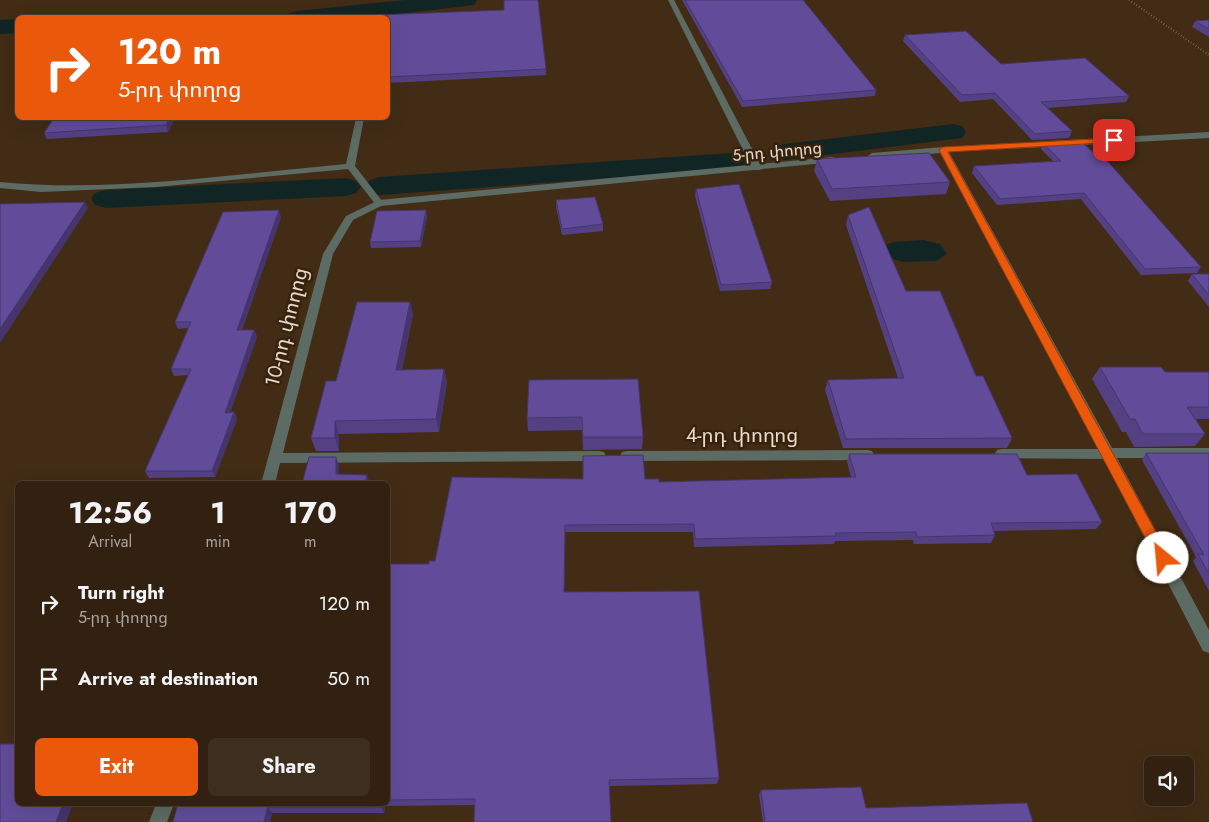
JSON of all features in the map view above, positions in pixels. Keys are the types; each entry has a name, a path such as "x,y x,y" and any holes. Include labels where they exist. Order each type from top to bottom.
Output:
{"street":[{"path":"671,0 758,168"},
{"path":"360,120 350,166 379,203"},
{"path":"865,157 943,150 1209,135"},
{"path":"943,150 1108,453 1209,646"},
{"name":"5-րդ փողոց","path":"379,203 845,159"},
{"path":"0,185 41,189 156,184 350,166"},
{"name":"10-րդ փողոց","path":"269,481 328,254 350,218 379,203"},
{"path":"989,454 1209,453"},
{"name":"4-րդ փողոց","path":"276,458 880,455"},
{"path":"158,822 164,806"}],"path":[{"path":"1129,0 1209,55"}],"water":[{"path":"923,240 940,244 947,254 936,261 902,262 883,255 879,248 893,242"}],"building":[{"path":"504,0 538,0 546,69 390,77 390,15 379,15 504,10"},
{"path":"685,0 803,0 876,90 743,101"},
{"path":"1209,20 1209,29 1195,21"},
{"path":"966,31 1001,64 1085,58 1129,96 1041,102 1072,131 1035,134 995,93 962,95 905,35"},
{"path":"53,120 168,120 166,125 44,133"},
{"path":"1081,141 1098,157 1103,156 1201,267 1145,269 1084,193 1000,199 974,166 1061,161 1043,143"},
{"path":"929,153 950,182 832,189 817,159"},
{"path":"739,184 772,282 721,285 696,189"},
{"path":"595,197 603,224 562,229 556,200"},
{"path":"85,202 0,329 0,204"},
{"path":"869,207 906,291 940,291 976,376 983,376 1012,438 846,439 828,380 904,378 848,215"},
{"path":"279,210 237,330 254,330 225,413 234,412 212,471 145,471 191,369 171,369 191,322 175,322 223,212"},
{"path":"426,210 420,241 370,242 377,211"},
{"path":"1192,274 1209,274 1209,295"},
{"path":"357,302 410,302 396,370 444,369 436,419 335,421 335,438 311,438 326,381 336,381"},
{"path":"1100,367 1161,367 1165,372 1209,372 1209,407 1187,407 1205,434 1143,434 1135,419 1130,419"},
{"path":"638,379 643,437 583,437 582,417 527,418 529,380"},
{"path":"1146,453 1209,453 1209,574 1198,554 1204,555"},
{"path":"849,454 1017,454 1027,475 1077,474 1102,522 991,523 995,535 917,537 916,532 835,533 836,536 695,539 694,524 565,525 564,592 699,591 719,778 609,780 611,822 474,822 475,799 390,800 390,564 429,564 429,561 435,561 452,477 583,479 583,456 643,455 645,479 659,479 659,482 856,477"},
{"path":"309,457 336,457 336,474 367,475 366,481 303,481"},
{"path":"0,744 15,744 15,806 62,806 56,822 0,822"},
{"path":"861,787 866,808 1027,803 1033,822 765,822 761,790"},
{"path":"381,806 268,807 264,822 173,822 177,807 175,807"}],"waterway":[{"path":"325,15 466,0"},
{"path":"0,27 15,26"},
{"path":"785,152 953,132"},
{"path":"380,186 745,160"},
{"path":"106,199 346,187"}],"route":[{"path":"1114,140 943,150 1163,558"}]}
